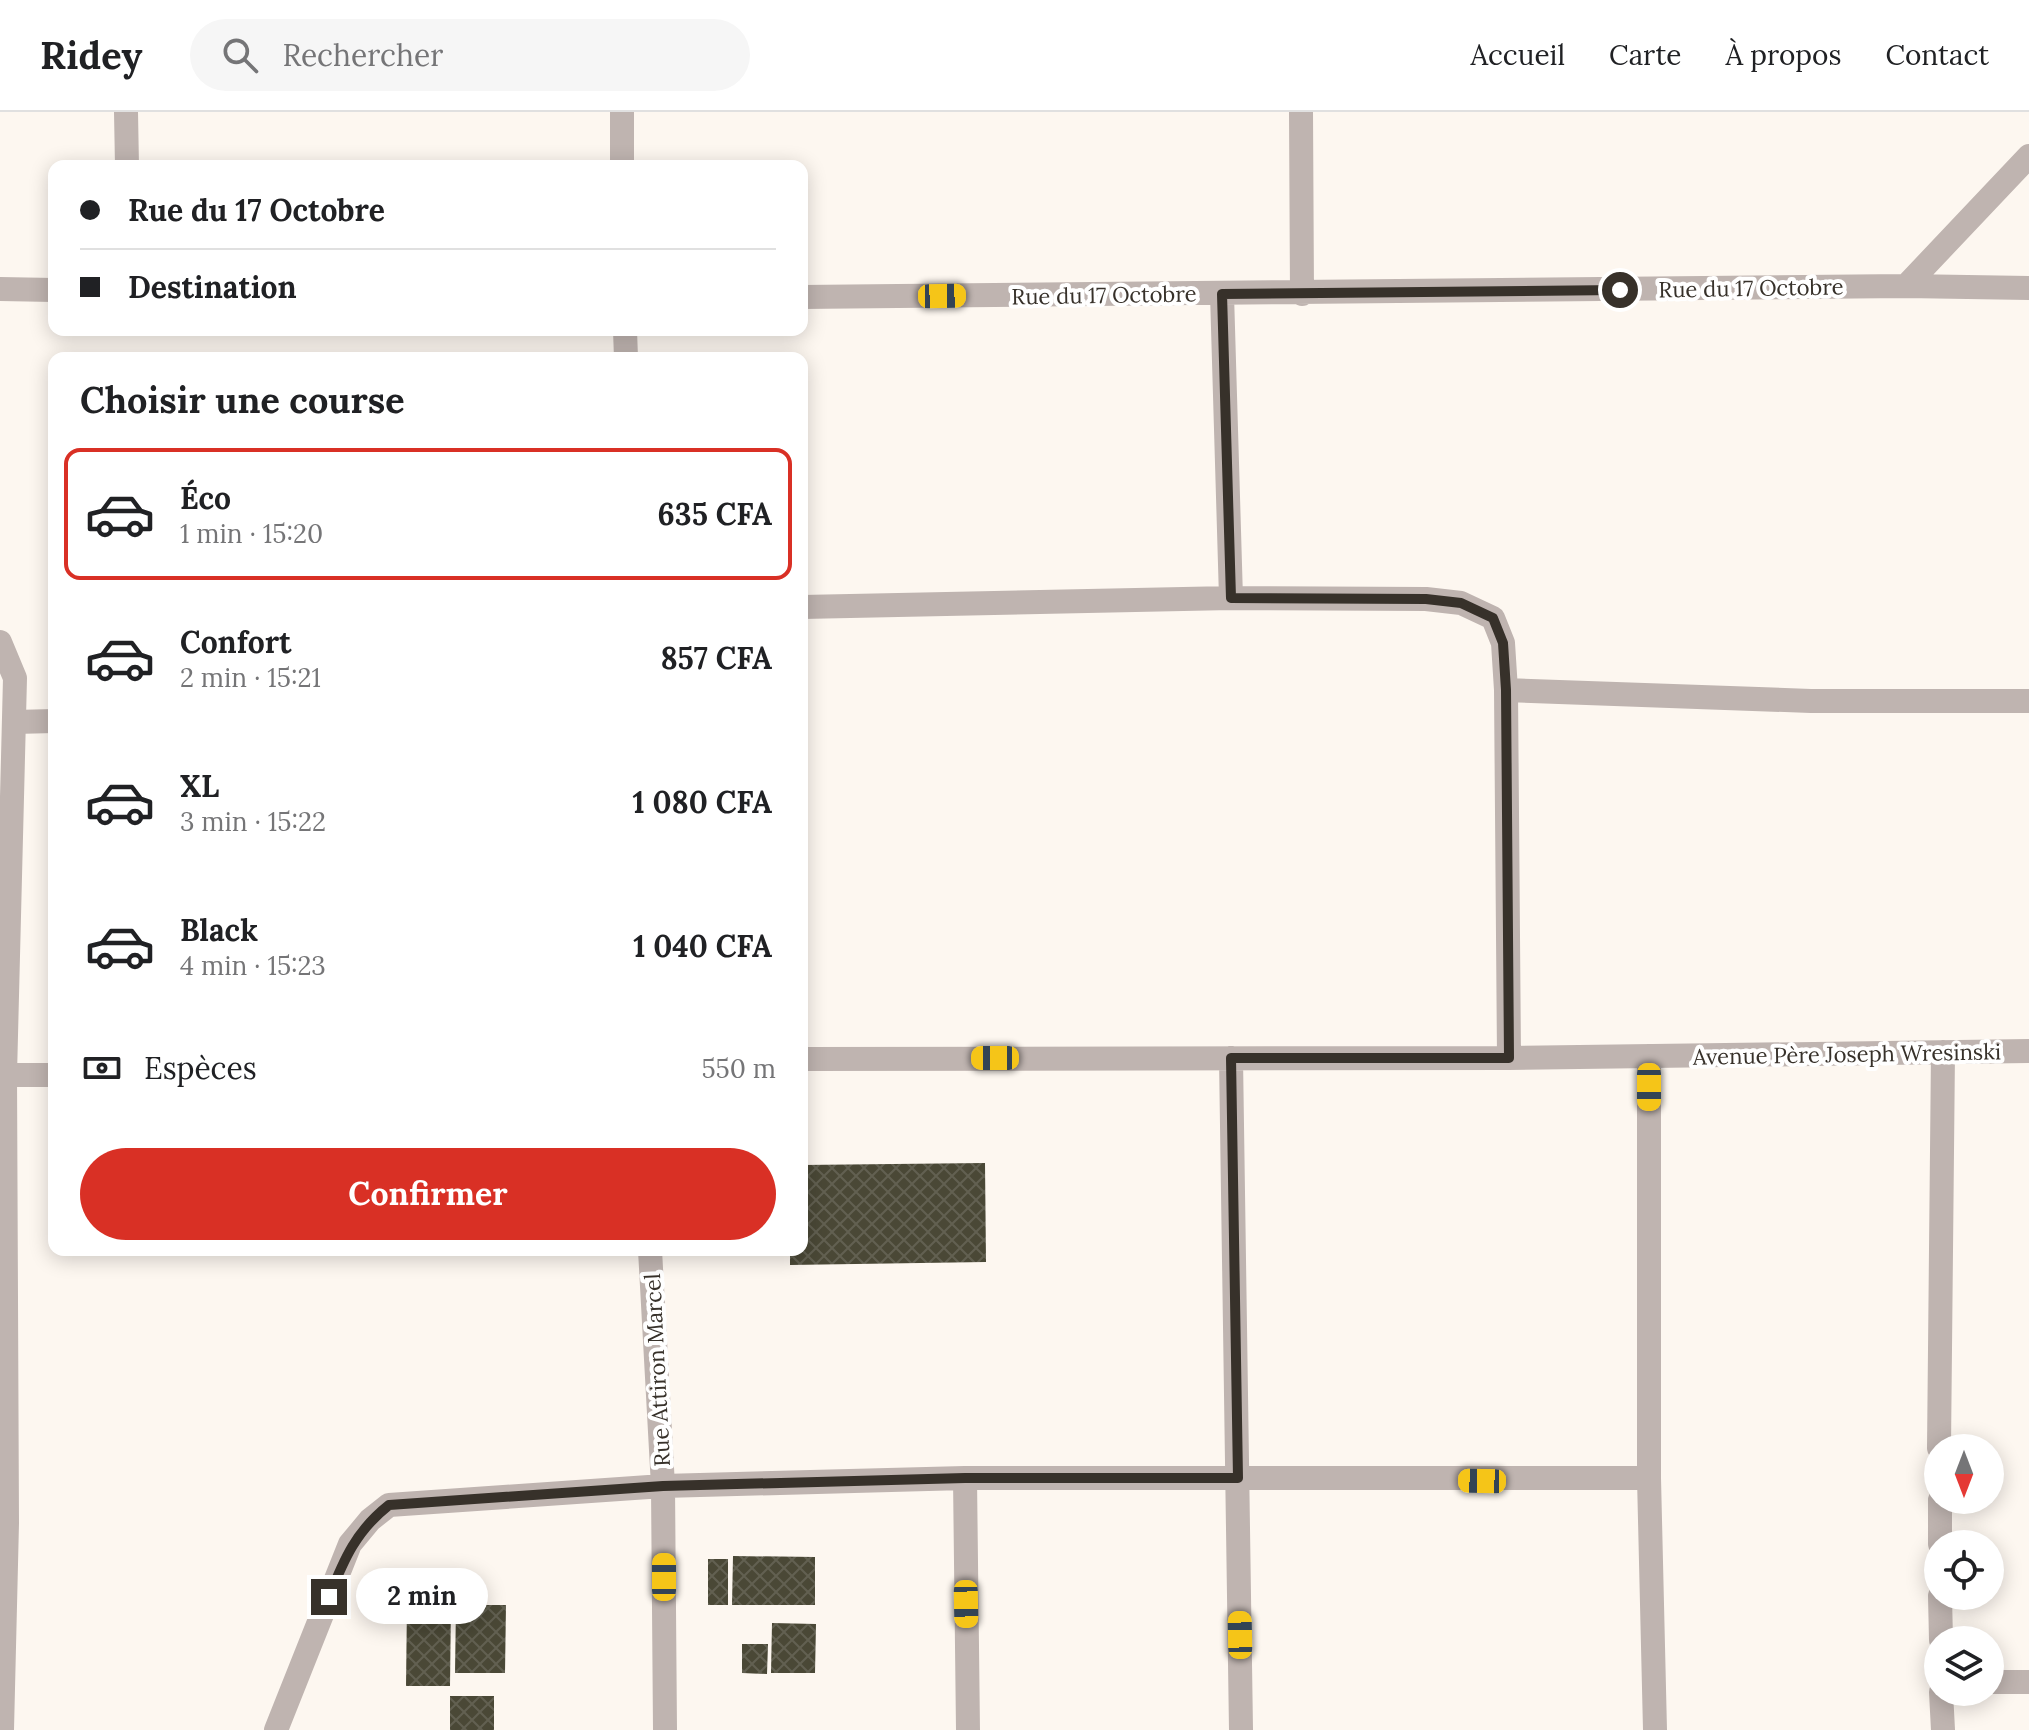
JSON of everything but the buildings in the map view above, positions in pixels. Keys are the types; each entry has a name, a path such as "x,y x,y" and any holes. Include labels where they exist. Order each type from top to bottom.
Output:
{"street":[{"path":"126,112 127,160"},
{"path":"622,112 622,160"},
{"path":"1301,112 1302,294"},
{"path":"1906,286 2029,156"},
{"name":"Rue du 17 Octobre","path":"808,297 1906,286 2029,288"},
{"path":"0,289 48,290"},
{"path":"1222,294 1231,598"},
{"path":"808,607 1231,598 1426,599 1461,603 1493,618 1503,643 1506,690 1509,1058"},
{"path":"0,642 15,678 2,1075 2,1730"},
{"path":"1506,690 1811,701 2029,701"},
{"path":"15,722 48,721"},
{"name":"Avenue Père Joseph Wresinski","path":"808,1059 1509,1058 2029,1051"},
{"path":"1939,1434 1943,1052"},
{"path":"1649,1056 1649,1478 1655,1730"},
{"path":"1231,1058 1241,1730"},
{"path":"2,1075 48,1075"},
{"name":"Rue Attiron Marcel","path":"650,1256 663,1486 665,1730"},
{"path":"276,1730 350,1544 370,1520 389,1505 663,1486 965,1478 1649,1478"},
{"path":"965,1478 968,1730"},
{"path":"2004,1682 2029,1682"},
{"path":"1942,1706 1943,1730"}],"route":[{"path":"329,1597 350,1544 370,1520 389,1505 663,1486 965,1478 1238,1478 1231,1058 1509,1058 1506,690 1503,643 1493,618 1461,603 1426,599 1231,598 1222,294 1620,290"}]}
